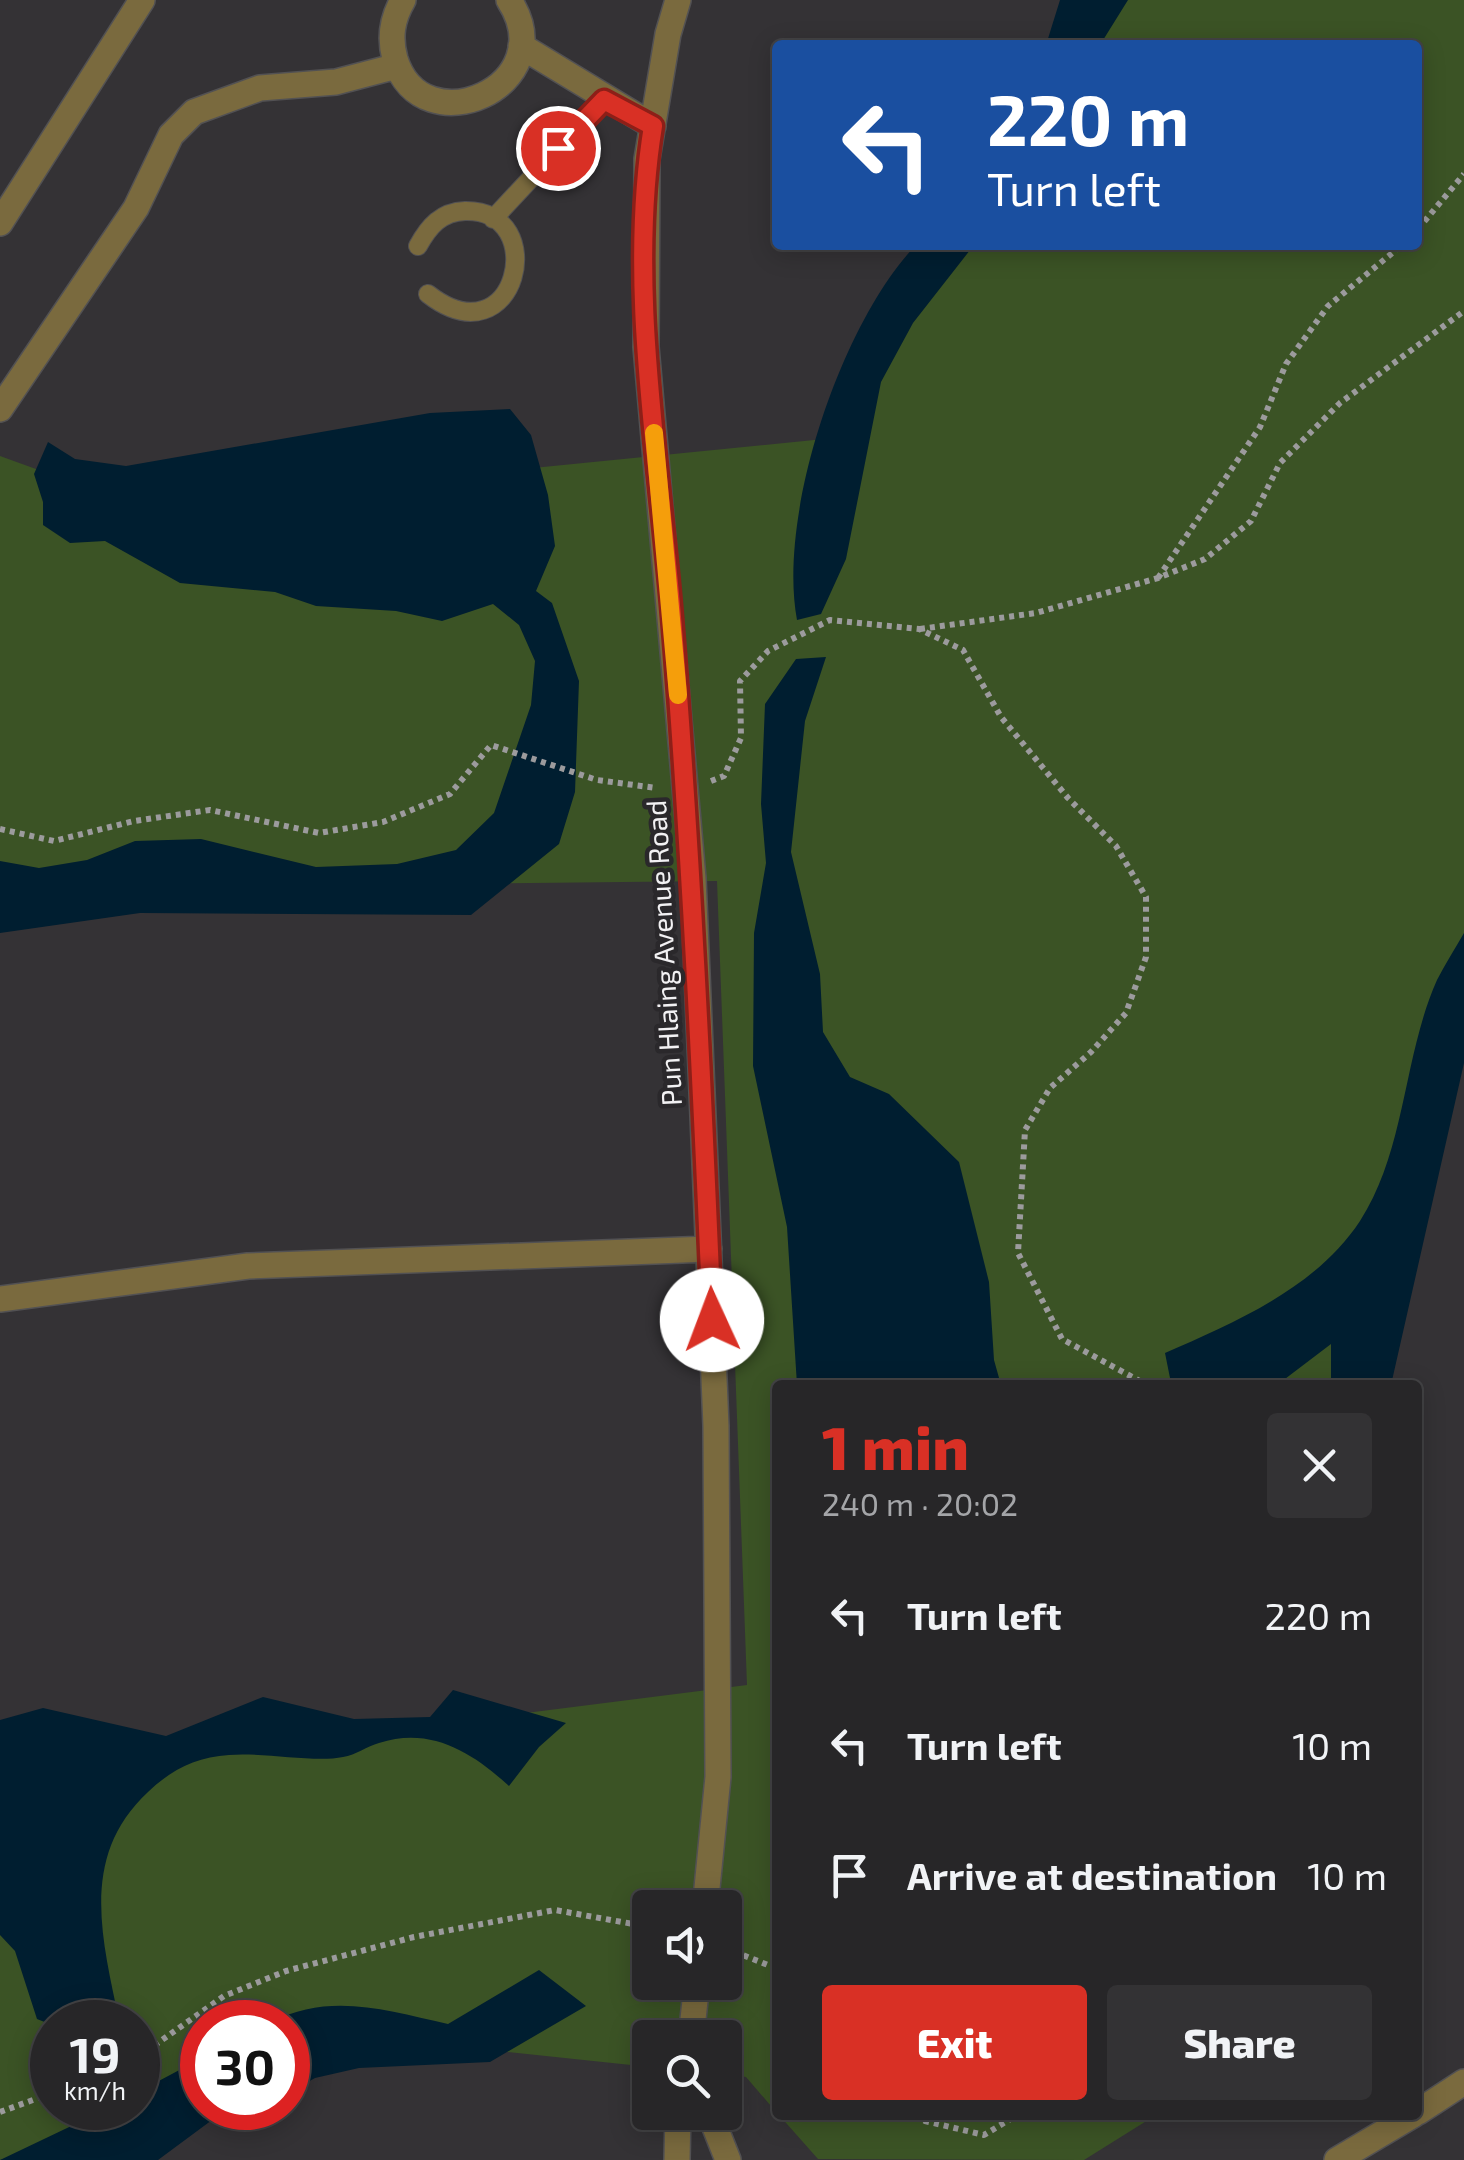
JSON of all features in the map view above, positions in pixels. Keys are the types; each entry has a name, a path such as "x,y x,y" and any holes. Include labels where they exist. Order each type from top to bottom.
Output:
{"street":[{"path":"0,222 142,0"},
{"path":"403,0 391,30 397,66 422,94 458,103 476,100 506,80 521,46 521,27 509,0"},
{"name":"Pun Hlaing Avenue Road","path":"678,0 648,159 646,347 686,792 716,1426 718,1777 706,1890"},
{"path":"521,46 604,100 653,126"},
{"path":"0,410 136,208 171,134 194,112 260,88 336,82 397,66"},
{"path":"0,1300 248,1266 708,1249"},
{"path":"1422,2109 1464,2082"},
{"path":"1337,2160 1403,2120"},
{"path":"677,2160 678,2130"},
{"path":"716,2130 728,2160"}],"lane":[{"path":"492,219 604,100"},
{"path":"418,246 428,228 454,212 470,211 492,219 510,235 516,250 517,266 505,295 478,312 447,309 428,294"}],"path":[{"path":"1422,224 1464,174"},
{"path":"1158,578 1260,426 1286,364 1328,306 1396,250"},
{"path":"0,829 54,841 134,821 210,810 319,833 383,822 450,794 491,745 597,780 686,792 724,776 741,738 740,680 768,651 830,620 919,629 1036,613 1158,578 1205,559 1251,521 1280,463 1340,403 1464,311"},
{"path":"919,629 963,650 1001,717 1068,798 1116,846 1146,897 1146,957 1126,1012 1091,1052 1050,1088 1025,1130 1018,1253 1062,1339 1138,1380"},
{"path":"160,2041 224,1996 286,1971 414,1936 555,1910 632,1924"},
{"path":"742,1955 772,1967"},
{"path":"0,2112 30,2101"},
{"path":"922,2120 984,2135 1009,2120"}],"green space":[{"path":"1098,0 1464,0 1464,982 1373,1380 772,1380 772,2107 742,2076 742,2020 632,2020 632,2065 385,2039 310,2026 310,2000 180,2000 180,2099 160,2106 160,2000 30,2000 30,2130 89,2130 0,2160 0,1754 105,1766 747,1685 717,881 188,887 0,909 0,456 141,507 844,437 938,250 1422,250 1422,40 1077,40"},
{"path":"783,2120 1148,2120 1084,2160 818,2159"}],"water":[{"path":"1060,0 1128,0 1103,40 1048,40"},
{"path":"912,250 970,250 913,323 881,382 846,559 821,614 797,620 793,576 806,475 841,369 863,321"},
{"path":"510,409 531,435 548,495 555,546 536,591 552,603 579,681 575,792 559,844 471,915 140,913 0,933 0,861 39,868 87,860 135,841 201,839 316,867 397,864 456,850 494,813 531,705 535,661 519,625 493,604 442,621 396,611 316,606 275,592 180,583 105,541 70,543 43,525 43,502 34,474 48,442 75,459 126,466 430,413"},
{"path":"826,657 805,721 791,852 820,974 823,1032 850,1077 889,1094 959,1162 989,1282 994,1360 1000,1380 797,1380 787,1227 753,1066 754,933 766,863 761,804 765,704 796,659"},
{"path":"1464,933 1464,1063 1392,1380 1331,1380 1331,1344 1284,1380 1172,1380 1165,1353 1272,1301 1321,1266 1360,1221 1387,1164 1417,1040 1437,980"},
{"path":"453,1690 566,1723 539,1747 509,1786 466,1753 416,1738 379,1743 331,1759 217,1756 175,1771 148,1792 126,1817 112,1843 104,1871 103,1929 115,2000 31,2000 15,1951 0,1935 0,1720 43,1708 166,1736 263,1697 354,1719 430,1717"},
{"path":"539,1970 586,2006 490,2062 359,2068 310,2081 310,2009 358,2006 448,2024"},
{"path":"180,2070 180,2130 198,2130 158,2160 0,2160 63,2130 160,2130 160,2080"}],"slow traffic":[{"path":"654,433 678,695"}],"route":[{"path":"558,148 604,100 653,126 648,159 646,347 692,878 712,1320"}]}
